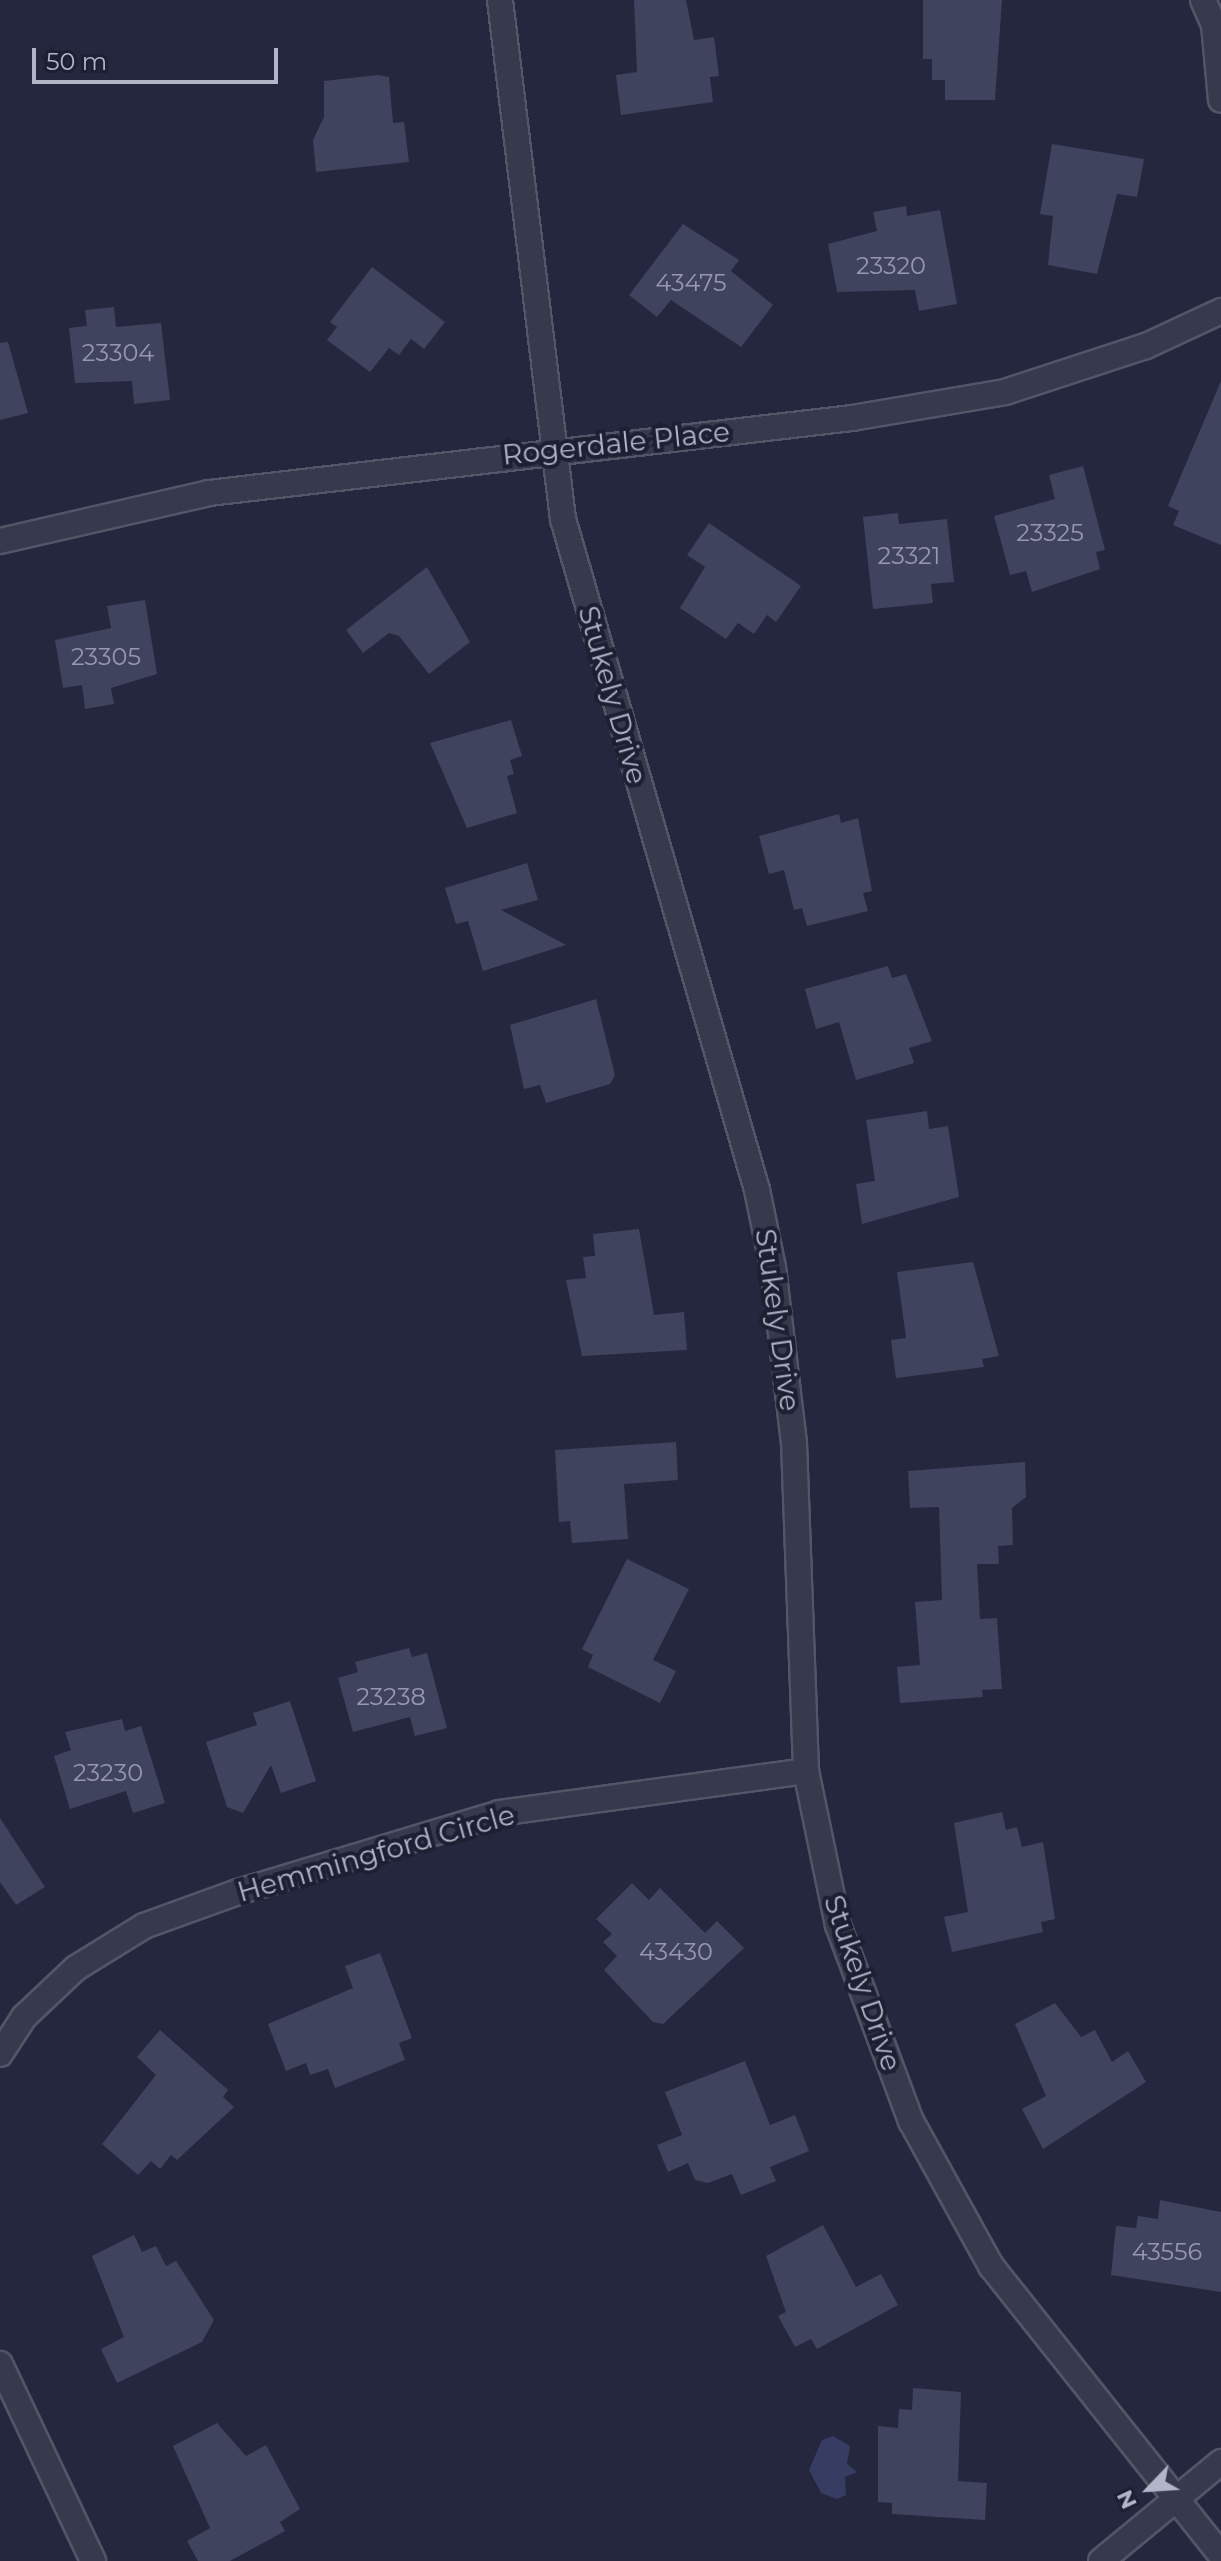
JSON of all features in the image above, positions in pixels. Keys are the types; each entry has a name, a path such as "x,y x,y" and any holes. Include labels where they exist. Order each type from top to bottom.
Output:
{"street":[{"name":"Stukely Drive","path":"500,0 563,519 757,1190 773,1267 794,1443 806,1771 838,1925 911,2121 991,2266 1221,2555"},
{"path":"1203,0 1214,25 1221,100"},
{"name":"Rogerdale Place","path":"0,541 209,493 553,449 852,418 1005,392 1146,346 1221,311"},
{"name":"Hemmingford Circle","path":"0,2054 24,2017 76,1968 144,1926 238,1892 499,1813 806,1771"},
{"path":"0,2364 93,2561"},
{"path":"1101,2561 1221,2462"}],"water":[{"path":"833,2436 850,2446 847,2464 857,2472 845,2477 846,2495 837,2499 821,2493 809,2470 822,2440"}],"building":[{"path":"634,0 686,0 694,40 714,37 719,76 710,77 713,102 621,115 616,75 637,72"},
{"path":"923,0 1002,0 995,100 945,100 945,80 932,80 932,59 923,59"},
{"path":"377,75 389,77 393,123 404,122 409,162 316,172 313,140 324,117 324,81"},
{"path":"1052,144 1144,159 1137,197 1117,194 1097,274 1048,265 1053,216 1040,214"},
{"path":"906,206 907,216 940,210 957,304 919,311 915,290 837,292 828,244 877,231 873,212"},
{"path":"683,224 739,260 731,271 773,305 741,347 671,300 657,317 629,295"},
{"path":"372,267 445,322 424,349 411,339 399,355 389,348 370,372 327,340 337,327 330,322"},
{"path":"114,307 116,327 161,323 170,400 134,404 132,381 75,383 69,328 87,326 85,310"},
{"path":"8,342 28,413 0,420 0,343"},
{"path":"1221,381 1221,545 1173,525 1179,511 1168,506"},
{"path":"1083,466 1105,550 1096,552 1100,569 1032,592 1026,571 1010,575 994,516 1055,499 1049,475"},
{"path":"898,513 899,524 947,519 954,582 931,584 933,603 873,609 863,517"},
{"path":"709,523 801,586 776,622 767,615 754,634 738,623 726,639 680,608 705,567 687,555"},
{"path":"427,567 470,642 429,674 399,636 389,633 363,653 346,630"},
{"path":"145,600 157,674 111,688 114,704 85,709 82,685 63,688 55,640 111,628 107,606"},
{"path":"511,720 522,756 510,760 514,774 507,776 517,813 467,828 430,743"},
{"path":"839,814 841,823 858,818 872,891 863,893 868,911 807,926 802,908 794,910 784,870 769,874 759,836"},
{"path":"527,863 538,900 501,910 566,945 483,971 468,921 456,924 445,888"},
{"path":"888,966 892,978 906,974 932,1041 909,1048 914,1063 856,1080 839,1022 816,1029 805,989"},
{"path":"596,999 615,1075 610,1084 546,1103 540,1085 524,1089 510,1025"},
{"path":"927,1111 929,1129 948,1126 959,1197 862,1224 856,1184 875,1181 866,1120"},
{"path":"639,1229 654,1315 684,1312 687,1350 582,1356 566,1280 586,1278 583,1257 595,1256 593,1234"},
{"path":"973,1262 999,1356 982,1359 984,1367 896,1378 891,1340 906,1338 897,1272"},
{"path":"676,1442 678,1480 624,1484 628,1539 572,1543 570,1521 559,1522 555,1450"},
{"path":"1025,1462 1026,1497 1012,1508 1013,1545 998,1546 999,1564 977,1564 980,1619 997,1618 1002,1689 982,1690 983,1697 900,1703 897,1667 920,1665 915,1602 942,1600 939,1507 910,1508 908,1471"},
{"path":"627,1559 689,1589 653,1660 676,1671 660,1703 588,1667 593,1655 582,1649"},
{"path":"409,1648 412,1657 427,1653 447,1728 415,1736 410,1717 353,1732 338,1678 358,1672 355,1662"},
{"path":"290,1701 316,1781 281,1793 271,1765 243,1813 227,1807 206,1742 257,1725 253,1713"},
{"path":"122,1719 125,1731 141,1726 165,1803 133,1813 126,1791 70,1809 54,1756 71,1750 65,1732"},
{"path":"1002,1812 1006,1830 1017,1827 1022,1847 1043,1842 1055,1919 1041,1922 1043,1932 952,1952 944,1917 968,1912 954,1823"},
{"path":"0,1818 45,1887 16,1905 0,1882"},
{"path":"632,1883 649,1900 660,1888 705,1933 717,1921 744,1948 663,2024 653,2022 604,1970 617,1956 603,1942 612,1934 596,1919"},
{"path":"380,1953 412,2038 399,2043 405,2060 335,2088 328,2069 310,2075 306,2063 286,2071 268,2024 353,1988 345,1966"},
{"path":"1055,2003 1081,2037 1095,2030 1112,2062 1128,2051 1146,2082 1043,2149 1022,2109 1046,2096 1015,2024"},
{"path":"160,2030 228,2090 223,2097 234,2107 177,2160 171,2155 160,2169 151,2161 138,2175 102,2144 156,2075 137,2057"},
{"path":"745,2061 770,2125 795,2115 809,2151 770,2167 776,2181 741,2195 732,2174 708,2183 695,2180 688,2163 668,2172 657,2145 682,2135 665,2092"},
{"path":"1160,2200 1221,2212 1221,2292 1111,2275 1116,2226 1136,2228 1138,2216 1158,2219"},
{"path":"823,2225 856,2287 881,2274 898,2305 817,2349 811,2339 795,2347 778,2316 786,2312 766,2256"},
{"path":"134,2235 142,2252 156,2246 166,2266 176,2261 214,2320 202,2342 117,2383 101,2349 124,2337 92,2256"},
{"path":"913,2388 961,2392 958,2481 987,2483 985,2520 892,2514 892,2503 878,2502 878,2426 898,2428 899,2409 912,2410"},
{"path":"217,2423 246,2456 266,2445 300,2509 280,2522 285,2531 230,2561 198,2561 187,2541 210,2528 173,2446"}]}
